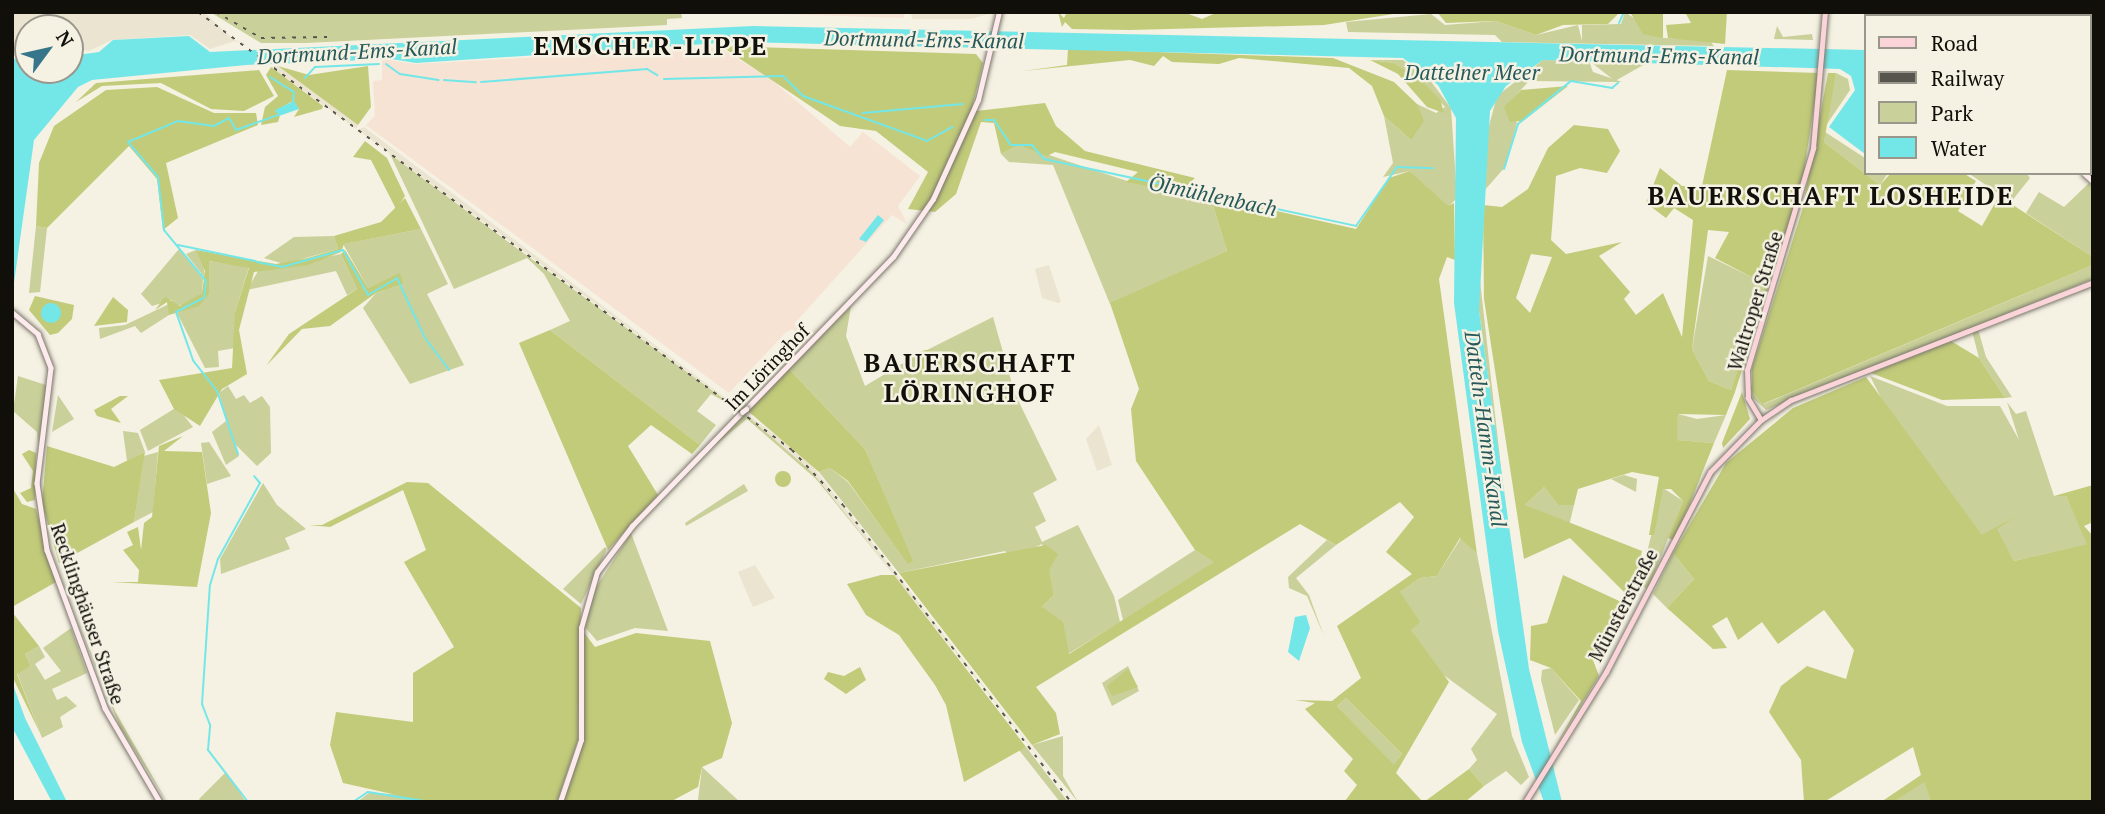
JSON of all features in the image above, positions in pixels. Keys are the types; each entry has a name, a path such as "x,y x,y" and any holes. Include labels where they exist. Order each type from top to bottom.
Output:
{"main road":[{"name":"Waltroper Straße","path":"1761,420 1751,405 1747,370 1799,211 1823,75 1825,12"},
{"path":"1761,420 1773,411 2093,282"},
{"path":"1751,405 1773,411"},
{"name":"Münsterstraße","path":"1524,802 1606,672 1710,472 1761,420"}],"street":[{"name":"Im Löringhof","path":"560,802 581,740 580,628 597,572 632,526 915,228 960,148 990,52 999,12"},
{"name":"Recklinghäuser Straße","path":"12,312 38,334 51,369 37,483 47,550 105,708 160,802"}],"shaded area":[{"path":"12,12 204,12 233,39 251,46 235,41 210,49 190,35 112,40 89,51 84,50 84,14 14,14 12,51"},
{"path":"727,12 904,12 904,18"},
{"path":"911,12 995,12 971,19 912,19"},
{"path":"719,47 772,80 850,147 863,132 920,176 898,206 907,224 892,215 794,324 804,337 792,329 786,332 729,393 366,125 375,116 373,81 382,80 382,59 415,64"},
{"path":"278,66 358,125 356,129 271,67"},
{"path":"364,127 807,459 1074,802 812,472 740,410 358,130"},
{"path":"1049,265 1061,302 1058,303 1042,298 1035,269"},
{"path":"1099,425 1112,465 1097,471 1086,439"},
{"path":"755,565 775,598 753,607 738,572"}],"green space":[{"path":"210,12 681,12 682,18 667,19 667,25 261,43"},
{"path":"1058,12 1064,18 1067,12 1183,12 1202,19 1218,12 1406,12 1324,25 1130,30 1072,29 1065,22 1062,27"},
{"path":"1437,12 1620,12 1608,24 1563,25 1536,35 1496,21 1446,23"},
{"path":"1625,12 1663,38 1708,39 1714,46 1502,42 1495,35 1348,32 1346,22 1431,14 1445,25 1496,21 1536,35 1578,25 1582,41 1582,25 1621,24"},
{"path":"1630,12 1663,12 1663,38 1643,34"},
{"path":"1685,12 1727,12 1725,44 1668,38 1666,25 1691,23"},
{"path":"1777,26 1783,37 1812,34 1813,40 1774,39"},
{"path":"721,46 976,54 983,63 972,108 976,111 1045,103 1056,126 1085,151 1195,178 1180,192 1126,182 1138,172 1055,152 1047,156 1019,145 1001,154 994,123 981,122 956,194 935,212 908,209 928,172 876,131 840,126"},
{"path":"1068,49 1333,58 1394,82 1417,104 1424,121 1411,140 1384,116 1372,86 1349,68 1239,58 1219,64 1172,62 1163,56 1154,66 1130,60 1023,71 1067,65"},
{"path":"1370,60 1403,60 1429,79 1451,108 1457,198 1448,207 1410,171 1383,177 1393,163 1384,116 1411,140 1417,104 1436,113 1445,107 1416,76 1394,63"},
{"path":"1370,60 1394,63 1416,76 1440,99 1444,113 1427,107 1398,74"},
{"path":"1543,60 1589,61 1593,72 1622,82 1529,81 1505,107 1517,123 1506,166 1483,192 1479,272 1504,494 1479,311 1477,262 1485,141 1497,96"},
{"path":"1592,63 1645,64 1615,81"},
{"path":"278,66 309,75 368,66 371,107 358,125"},
{"path":"271,67 323,106 322,109 294,117 299,109 291,102 275,111 281,112 278,122 261,125 265,107 278,96 266,75"},
{"path":"2093,67 2092,164 2091,132"},
{"path":"259,70 274,96 244,111 211,109 161,83 102,86 76,102 96,83"},
{"path":"1727,70 1819,73 1803,178 1726,415 1678,414 1677,440 1714,443 1673,540 1668,538 1683,501 1671,489 1663,489 1654,535 1649,535 1659,477 1632,472 1578,489 1574,505 1558,505 1544,487 1525,505 1642,551 1632,600 1570,538 1524,559 1484,299 1483,205 1502,207 1528,189 1548,148 1574,125 1608,129 1620,151 1607,173 1580,168 1556,176 1551,240 1566,254 1622,242 1599,256 1630,292 1624,299 1636,315 1663,293 1682,337 1693,220 1674,208 1666,218 1646,203 1660,168 1682,186 1702,186","holes":["1708,230 1729,232 1715,258 1765,284 1731,390 1709,381 1692,349","1531,254 1552,257 1530,313 1516,298"]},
{"path":"1828,73 1836,73 1824,142 1864,175 1880,185 1889,175 1966,175 1976,181 1958,211 1982,226 1999,196 2093,257 2093,265 1763,404 1752,391 1752,368 1802,211"},
{"path":"1836,73 1848,79 1850,90 1825,127"},
{"path":"1568,86 1523,121 1510,122 1504,107 1521,90"},
{"path":"157,87 214,113 256,113 258,125 166,163 178,218 163,230 157,179 129,146 47,228 36,226 39,163 54,126 106,90"},
{"path":"1825,132 1864,157 1864,173 1824,142"},
{"path":"365,141 387,158 405,196 396,209 371,160 353,157"},
{"path":"1019,145 1127,181 1210,196 1227,251 1110,304 1053,165 1009,162 1001,154"},
{"path":"390,154 735,407 711,394 697,411 716,425 700,445 550,330 570,321 544,274 527,258 454,289"},
{"path":"1410,171 1448,206 1454,203 1455,260 1447,257 1439,279 1477,554 1460,538 1437,576 1420,578 1400,592 1420,622 1411,630 1449,682 1396,773 1423,802 1322,802 1345,801 1357,785 1344,771 1353,759 1305,709 1315,703 1295,700 1332,701 1361,678 1337,626 1412,574 1386,552 1414,517 1400,502 1336,545 1300,524 1036,687 1056,713 1060,734 1032,745 899,573 1046,545 1058,554 1049,570 1054,595 1042,607 1063,622 1069,654 1214,562 1195,550 1136,461 1131,409 1139,389 1110,303 1227,251 1210,196 1356,229 1389,178","holes":["1346,698 1402,754 1394,765 1337,706"]},
{"path":"1867,175 1887,175 1880,185"},
{"path":"1971,175 2028,175 2030,178 2011,202"},
{"path":"2089,183 2093,187 2093,257 2026,213 2039,192 2064,207"},
{"path":"405,198 421,229 344,244 341,252 308,265 254,272 239,330 247,374 222,389 200,426 174,409 159,380 232,368 235,312 249,268 209,261 209,294 199,306 169,315 167,302 155,310 165,297 180,306 202,293 205,271 196,250 276,264 308,258 338,249 334,236 381,222"},
{"path":"36,226 47,228 40,292 29,293"},
{"path":"421,229 448,284 427,294 464,365 410,384 363,308 376,293 404,284 400,274 368,288 343,244"},
{"path":"334,236 338,249 284,264 264,258 294,237"},
{"path":"179,249 203,279 202,293 184,305 172,306 172,300 152,306 141,294"},
{"path":"196,250 203,261 205,278 186,254"},
{"path":"345,250 368,288 400,273 404,284 376,293 330,326 302,329 266,366 289,334 357,289 341,254"},
{"path":"341,254 357,289 347,295 336,271 247,290 258,271"},
{"path":"1708,256 1766,284 1731,390 1709,381 1692,349"},
{"path":"208,261 249,267 235,312 235,348 218,351 219,367 205,368 177,313 209,294"},
{"path":"2093,265 2093,279 1766,410 1753,398 1752,384 1764,404"},
{"path":"35,296 74,305 72,319 58,333 50,335 29,310"},
{"path":"113,297 128,310 127,322 94,326"},
{"path":"169,304 169,315 141,333 135,326 100,339 99,328 125,325"},
{"path":"851,306 846,336 865,386 915,356 918,370 930,372 936,353 927,350 993,317 1015,394 1057,480 1033,493 1046,521 1035,527 1042,542 1078,525 1114,596 1120,622 1068,654 1042,607 1054,595 1042,544 1012,559 1005,551 899,573 819,472 830,468 848,482 908,563 912,561 865,449 789,369"},
{"path":"1978,329 1986,357 2012,397 2005,398 1979,358 1972,331"},
{"path":"550,330 700,445 692,454 651,425 628,446 658,495 608,550 519,343"},
{"path":"1951,341 1979,358 2005,398 1942,400 1871,373"},
{"path":"927,350 938,357 939,362 932,373 927,374 916,367 915,362 922,351"},
{"path":"789,369 865,449 913,561 908,564 848,481 830,468 819,472 748,411"},
{"path":"18,376 49,386 38,445 37,432 13,411"},
{"path":"1870,376 1947,406 2000,406 2019,440 2007,402 2016,414 2026,411 2054,496 2066,496 2088,544 2014,561 1996,529 2023,512 1982,536 1886,408"},
{"path":"1866,377 1982,535 2023,512 1997,529 2014,561 2087,544 2066,496 2054,496 2093,485 2093,522 2084,526 2093,536 2093,802 1931,802 1924,782 1894,802 1881,802 1921,775 1913,747 1824,802 1804,802 1801,760 1769,712 1781,686 1807,666 1846,679 1854,650 1824,610 1778,644 1762,622 1738,640 1727,617 1712,626 1727,648 1713,649 1667,608 1694,579 1673,553 1726,463 1793,408"},
{"path":"228,386 236,399 244,395 250,403 262,396 270,407 271,453 257,466 232,441 219,393"},
{"path":"1742,392 1750,419 1723,448 1722,443"},
{"path":"58,395 74,419 52,432"},
{"path":"120,396 128,396 111,409 121,423 97,416 94,410"},
{"path":"177,407 193,427 148,451 140,430"},
{"path":"745,414 812,472 894,575 816,479 747,419 707,452"},
{"path":"1678,414 1697,419 1726,415 1714,443 1676,440"},
{"path":"226,421 239,456 226,465 212,432"},
{"path":"123,431 138,433 145,452 127,461"},
{"path":"183,436 164,451 202,452 211,513 197,587 112,582 138,582 139,570 123,550 133,545 127,532 138,527 141,550 144,523 152,517 159,446"},
{"path":"209,442 231,476 207,484 201,443"},
{"path":"47,446 114,467 145,452 134,522 59,563 42,503"},
{"path":"29,450 36,453 35,500 27,502 20,493 31,488 33,471 22,454"},
{"path":"158,452 153,512 134,522 144,456"},
{"path":"780,471 786,471 791,479 789,485 780,487 775,482 775,476"},
{"path":"1624,475 1637,479 1636,492 1611,479"},
{"path":"407,482 428,483 581,608 578,740 557,802 428,802 343,783 330,745 336,712 413,722 413,673 454,647 404,562 426,550 403,490 330,527 309,525 322,525"},
{"path":"263,483 277,505 306,529 285,538 290,549 221,574 220,559"},
{"path":"744,484 748,491 686,526 685,523"},
{"path":"12,487 22,504 36,509 56,582 12,607"},
{"path":"1544,487 1558,505 1574,505 1569,526 1525,505"},
{"path":"1663,488 1683,501 1648,589 1639,585"},
{"path":"631,533 668,631 635,628 597,641 584,626 593,592"},
{"path":"1461,538 1477,554 1512,736 1529,777 1521,785 1506,771 1484,786 1469,769 1477,760 1471,749 1497,714 1434,668 1411,630 1400,592 1420,578 1437,576"},
{"path":"1327,540 1336,545 1296,578 1309,595 1324,636 1307,596 1289,588 1288,577"},
{"path":"605,547 607,549 581,604 563,589"},
{"path":"1195,550 1215,562 1123,620 1118,600"},
{"path":"1673,553 1694,579 1667,608 1653,594"},
{"path":"881,575 894,575 1026,747 964,782 946,705 935,685 899,635 866,615 847,584"},
{"path":"1563,575 1630,606 1611,642 1593,660 1599,676 1554,749 1581,701 1551,668 1530,660 1531,626 1547,623"},
{"path":"72,608 115,711 167,802 120,727"},
{"path":"12,612 39,646 25,654 31,666 17,674 40,733 12,676"},
{"path":"71,628 87,673 52,689 57,700 66,696 77,706 60,717 63,727 42,738 17,673 31,666 25,654 39,646 45,657 35,664 45,680 61,671 43,648"},
{"path":"583,631 595,647 636,633 710,641 732,723 722,758 702,767 698,787 670,802 563,802 583,741"},
{"path":"1128,666 1139,691 1112,706 1102,683"},
{"path":"860,667 866,680 846,694 824,679 828,672 844,676"},
{"path":"1551,668 1579,700 1555,735 1541,680 1542,670"},
{"path":"1128,669 1138,687 1112,696 1107,686"},
{"path":"1346,698 1402,754 1394,766 1337,706"},
{"path":"1063,736 1063,776 1078,802 1032,745"},
{"path":"1026,747 1068,802 1060,802 1019,750"},
{"path":"702,767 740,802 698,800"},
{"path":"1469,769 1484,786 1465,802 1424,802"},
{"path":"226,772 246,802 201,802 199,799"},
{"path":"1924,781 1931,802 1894,802"},
{"path":"369,793 415,795 428,802 357,802"}],"water":[{"name":"Dattelner Meer","path":"753,26 1864,50 1864,153 1829,127 1855,90 1851,76 1840,69 1543,60 1506,86 1490,111 1479,311 1529,669 1562,802 1544,802 1522,742 1498,631 1454,303 1456,118 1438,85 1403,58 736,42 416,63 391,59 246,65 92,80 84,84 84,54 99,52 113,40 189,36 210,52"},
{"name":"Dattelner Meer","path":"12,59 14,84 84,84 78,87 34,140 12,297"},
{"path":"294,101 299,109 279,116 275,110"},
{"path":"878,215 884,220 866,242 859,239"},
{"path":"51,303 58,306 61,313 58,320 51,323 44,320 41,313 44,306"},
{"path":"1306,615 1310,628 1299,661 1288,652 1295,617"},
{"path":"12,682 25,718 67,802 52,802 12,727"}],"waterway":[{"name":"Ölmühlenbach","path":"1619,23 1624,12"},
{"name":"Ölmühlenbach","path":"305,78 315,67 379,64"},
{"name":"Ölmühlenbach","path":"386,64 400,74 439,80"},
{"name":"Ölmühlenbach","path":"481,82 647,69 657,75"},
{"name":"Ölmühlenbach","path":"664,79 783,76 803,96 927,141 952,127"},
{"name":"Dortmund-Ems-Kanal","path":"270,77 294,92"},
{"name":"Ölmühlenbach","path":"444,80 476,82"},
{"name":"Ölmühlenbach","path":"1504,169 1518,124 1571,81 1612,88 1618,83"},
{"name":"Ölmühlenbach","path":"293,101 294,92"},
{"name":"Ölmühlenbach","path":"863,113 963,104"},
{"path":"238,454 217,391 193,360 176,312 204,298 206,281 164,230 158,177 128,142 178,121 214,126 229,118 236,130 278,115"},
{"name":"Ölmühlenbach","path":"985,120 994,120 1011,145 1032,145 1044,159 1356,226 1397,167 1433,168"},
{"path":"178,245 255,261"},
{"path":"257,262 282,267 343,250 368,295 397,278 425,338 449,370"},
{"path":"248,802 208,750 210,725 202,704 210,585 218,559 260,483 254,476"},
{"path":"353,802 368,792 430,802"}],"railway":[{"path":"198,12 792,450 843,505 1071,802"},
{"path":"216,12 261,38 327,37"}],"district":[{"name":"EMSCHER-LIPPE","path":"651,46"},
{"name":"BAUERSCHAFT LOSHEIDE","path":"1831,196"},
{"name":"BAUERSCHAFT LÖRINGHOF","path":"970,378"}],"water label":[{"name":"Datteln-Hamm-Kanal","path":"1486,429"}]}
